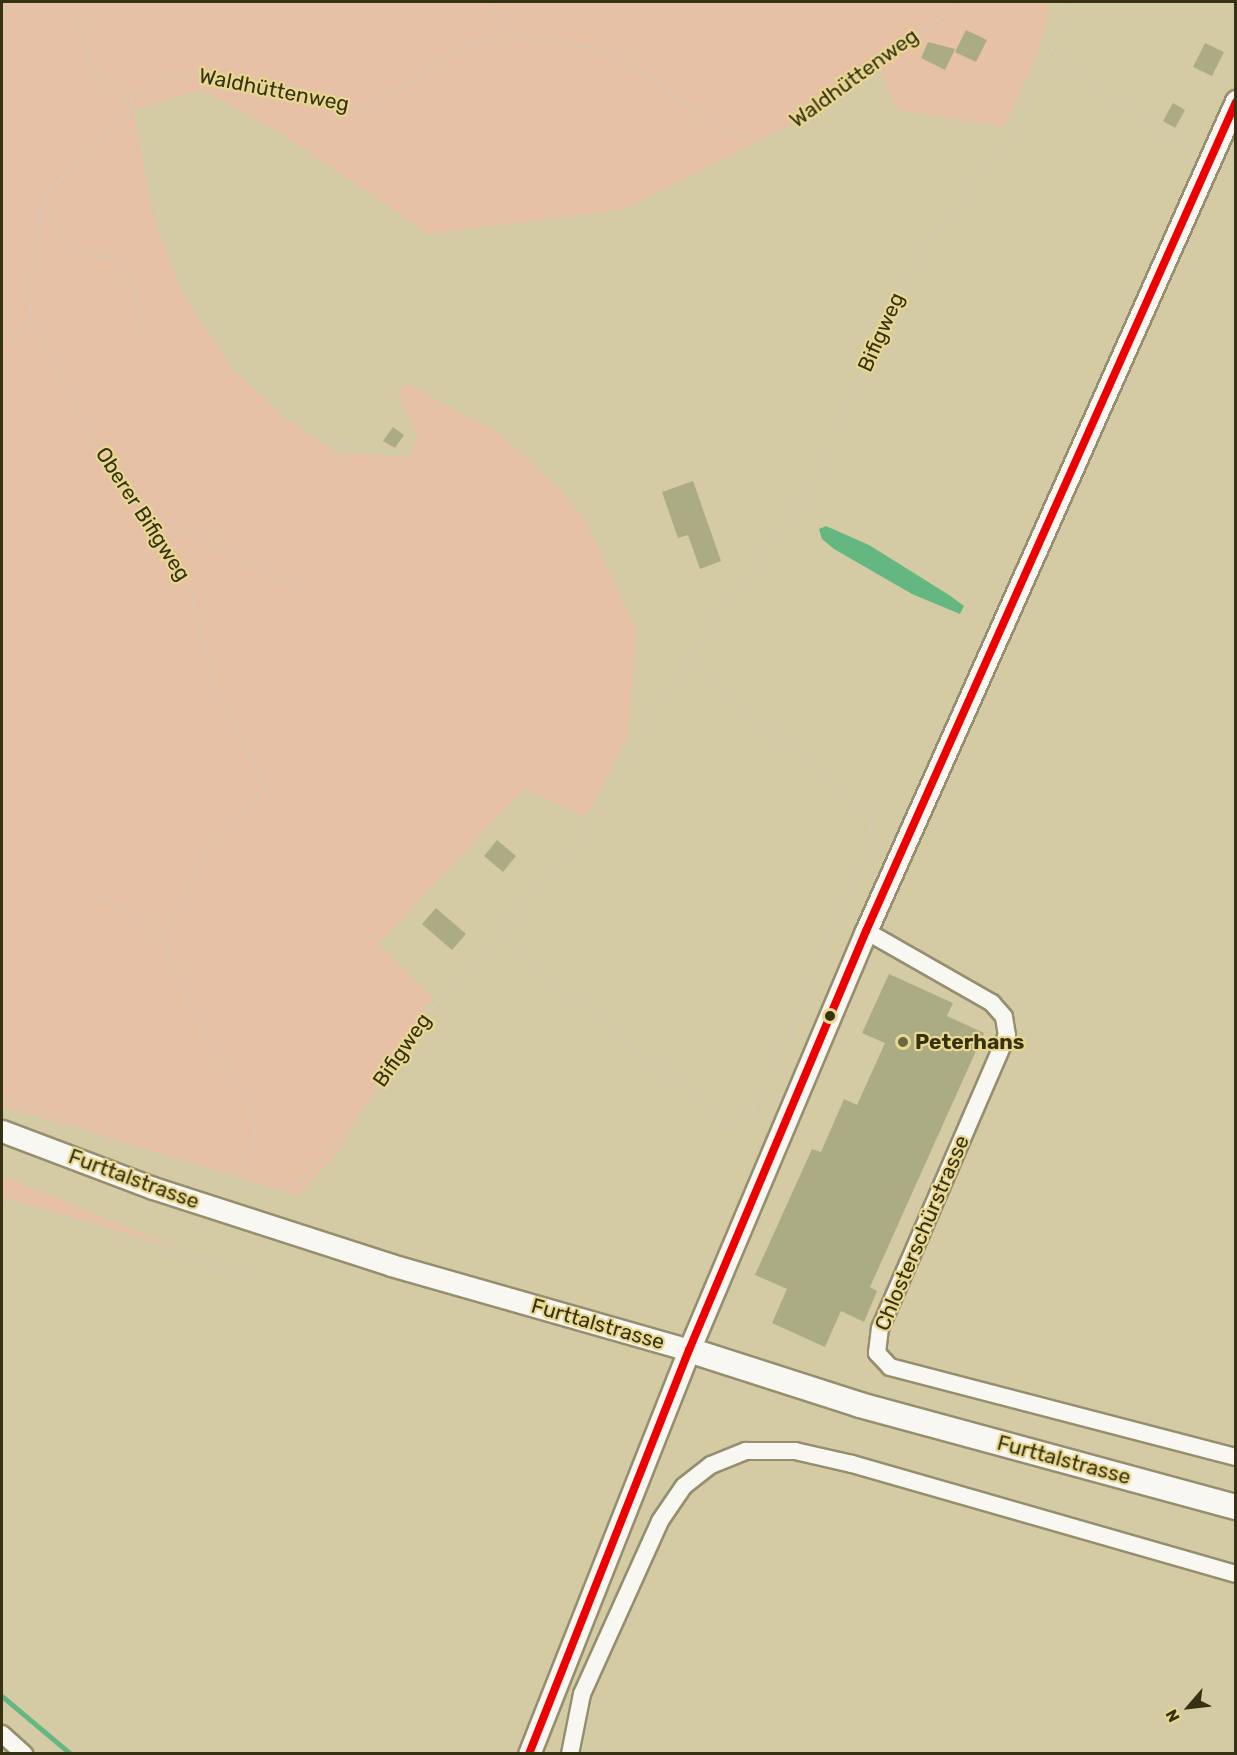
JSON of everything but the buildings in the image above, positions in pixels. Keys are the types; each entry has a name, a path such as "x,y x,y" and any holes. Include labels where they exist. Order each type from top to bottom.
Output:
{"highway":[{"name":"Furttalstrasse","path":"688,1350 860,1405 1236,1507"}],"main road":[{"path":"529,1754 688,1350 866,931 1236,101"},
{"name":"Furttalstrasse","path":"2,1131 153,1188 357,1254 688,1350"}],"street":[{"name":"Chlosterschürstrasse","path":"866,931 992,1002 1004,1017 1007,1035 880,1328 877,1353 890,1367 1236,1456"},
{"path":"570,1754 582,1694 660,1521 684,1486 711,1465 746,1451 795,1451 852,1464 1236,1574"},
{"path":"2,1734 24,1754"}],"path":[{"path":"72,2 101,81 118,97 132,101 168,251 195,308 237,368 288,416 336,446 399,453"},
{"path":"490,2 523,38"},
{"name":"Waldhüttenweg","path":"132,101 167,79 201,72 359,107 387,98 461,46 523,38 588,44 616,53 722,130 752,138 789,128 812,114 961,2"},
{"name":"Bifigweg","path":"2,1096 230,1184 278,1190 312,1172 437,1001 500,936 583,833 686,660 801,507 910,268 1010,139 1072,2"},
{"path":"1051,47 1077,76 1210,160"},
{"name":"Oberer Bifigweg","path":"132,101 129,115 62,176 42,202 28,273 32,318 117,475 191,588 212,683 267,787 207,843 191,886 162,938"},
{"path":"42,202 72,249 109,257 119,266 132,283 144,332"},
{"path":"2,342 20,336 32,318"},
{"path":"117,475 161,517 306,590"},
{"path":"500,936 721,1120 733,1123 754,1108 792,1032 837,915 875,844 868,812 686,660"},
{"path":"94,893 130,911 162,938 207,1036 254,1108 254,1144 230,1184"},
{"path":"837,915 866,931"},
{"path":"2,1199 251,1276"}],"shaded area":[{"path":"2,2 1050,2 1038,53 1004,127 897,110 876,60 785,128 623,210 429,234 281,133 202,90 134,110 152,212 182,293 233,369 285,418 338,453 410,457 417,434 398,394 405,383 499,433 559,488 585,520 637,631 627,738 586,818 525,788 378,944 433,997 336,1154 298,1195 2,1106"},
{"path":"826,526 869,545 949,595 964,606 960,614 912,594 834,549 822,539 819,529"},
{"path":"2,1175 11,1179 182,1250 2,1197"}],"waterway":[{"path":"2,1696 71,1754"}],"transit line":[{"path":"529,1754 689,1350 866,931 1236,102"}],"place":[{"name":"Peterhans","path":"903,1042"}]}
